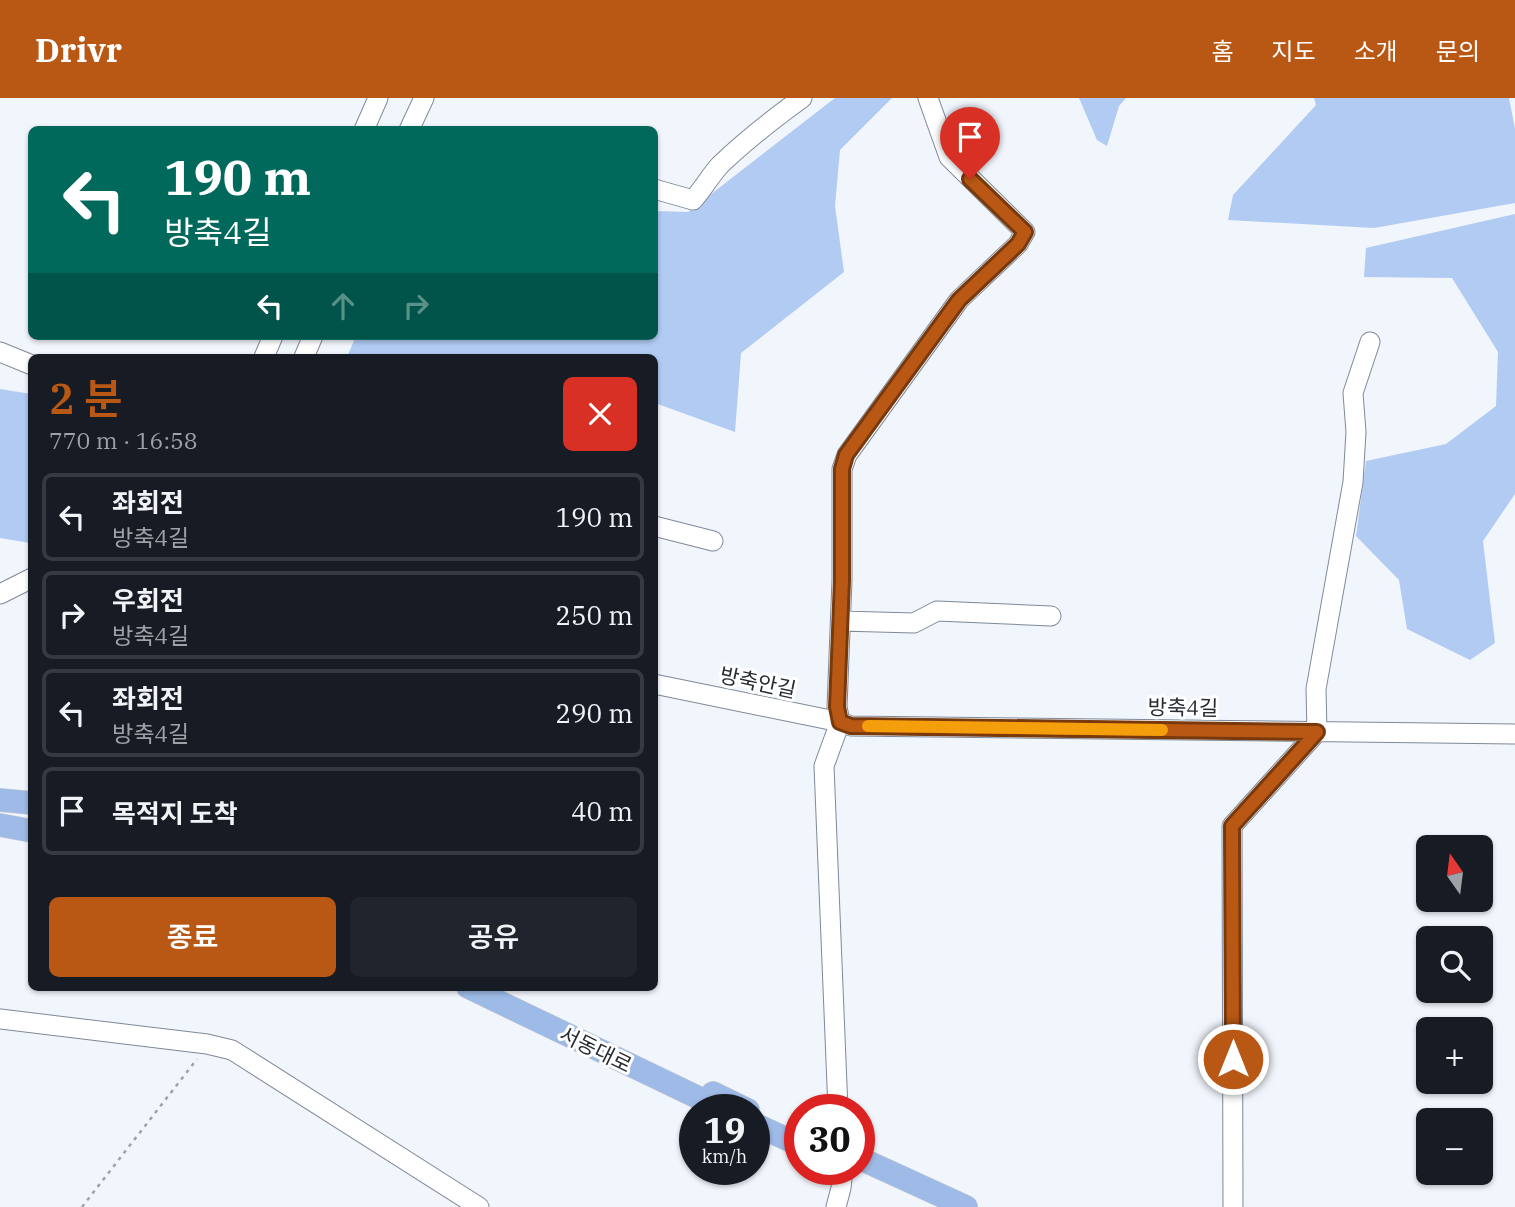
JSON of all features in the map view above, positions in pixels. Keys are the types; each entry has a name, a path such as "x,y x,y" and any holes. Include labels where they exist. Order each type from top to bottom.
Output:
{"main road":[{"path":"0,800 28,803"},
{"path":"0,811 28,815"},
{"path":"0,825 28,830"},
{"name":"서동대로","path":"476,991 691,1094"},
{"name":"서동대로","path":"502,991 715,1094"},
{"path":"875,1165 966,1207"},
{"path":"875,1182 928,1207"}],"street":[{"path":"367,126 378,98"},
{"path":"411,126 424,98"},
{"path":"658,190 693,200 718,168 768,123 802,98"},
{"path":"837,1094 824,766 845,724 837,707 841,621 842,469 846,455 959,300 1018,244 1025,232 949,157 928,98"},
{"path":"1233,1207 1232,826 1317,732 1316,689 1353,482 1356,432 1353,393 1370,342"},
{"path":"0,352 28,363"},
{"path":"658,527 713,541"},
{"path":"0,594 28,580"},
{"path":"841,621 914,623 937,611 1051,616"},
{"name":"방축안길","path":"658,685 845,724"},
{"name":"방축4길","path":"845,724 1515,734"},
{"path":"0,1019 207,1044 232,1050 479,1207"},
{"path":"836,1207 841,1185"}],"path":[{"path":"82,1207 207,1044"}],"shaded area":[{"path":"835,98 892,98 840,150 835,206 844,272 741,353 735,432 658,404 658,354 348,354 354,340 658,340 658,211 688,212"},
{"path":"1079,98 1126,98 1119,106 1107,146 1097,140"},
{"path":"1314,98 1509,98 1515,129 1515,203 1374,228 1228,220 1233,195 1316,105"},
{"path":"1515,214 1515,494 1483,541 1495,643 1470,660 1407,629 1399,580 1356,536 1366,461 1446,444 1496,406 1498,352 1452,278 1364,277 1366,248"},
{"path":"0,389 28,394 28,543 0,538"}],"slow traffic":[{"path":"868,726 1162,730"}],"route":[{"path":"970,179 1025,232 1018,244 959,300 846,455 842,469 842,580 837,707 840,722 851,726 1317,732 1232,826 1233,1059"}]}
